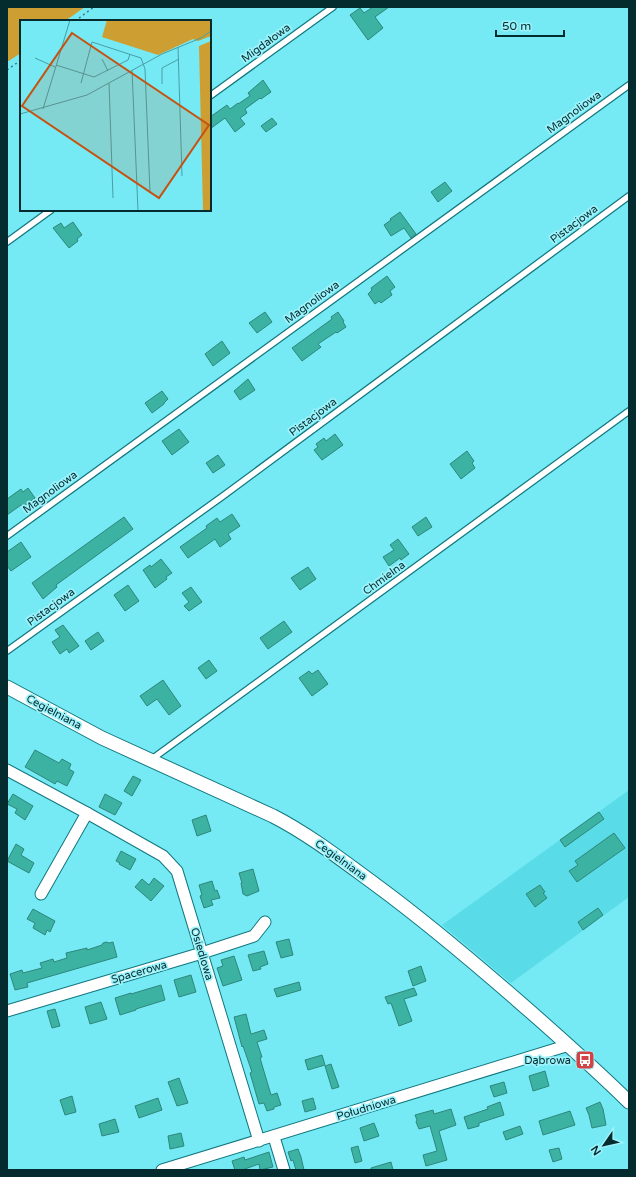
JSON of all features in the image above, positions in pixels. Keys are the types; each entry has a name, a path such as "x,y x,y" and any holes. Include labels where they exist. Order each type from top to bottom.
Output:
{"street":[{"name":"Cegielniana","path":"7,687 102,738 288,823 314,840 441,934 569,1045 629,1102"},
{"name":"Osiedlowa","path":"7,770 87,812 163,856 177,871 259,1141"},
{"path":"41,894 87,812"},
{"name":"Spacerowa","path":"7,1011 254,936 265,922"},
{"name":"Południowa","path":"162,1170 569,1045"},
{"path":"274,1136 284,1170"}],"lane":[{"name":"Migdałowa","path":"211,95 333,7"},
{"name":"Magnoliowa","path":"7,536 629,85"},
{"name":"Pistacjowa","path":"7,651 223,496 629,196"},
{"path":"7,242 50,211"},
{"name":"Chmielna","path":"150,760 629,411"}],"path":[{"path":"76,20 94,7"},
{"path":"7,70 20,61"}],"shaded area":[{"path":"7,7 85,7 66,20 20,20 20,54 7,62"},
{"path":"629,790 629,897 511,983 442,925"}],"building":[{"path":"373,7 389,7 375,17 383,28 368,40 350,15 360,8 364,13"},
{"path":"263,80 271,92 245,109 247,113 240,118 245,124 235,132 225,118 211,128 211,116 227,105 230,109 238,104 250,96 248,93"},
{"path":"272,118 277,124 266,132 261,126"},
{"path":"445,182 452,191 438,202 431,192"},
{"path":"400,212 416,234 411,238 404,228 391,236 384,225"},
{"path":"73,222 82,235 77,239 78,241 69,248 53,228 61,223 64,228"},
{"path":"387,276 395,287 390,291 392,295 381,303 379,301 375,304 368,294 372,290 371,288"},
{"path":"265,312 272,322 257,333 249,323"},
{"path":"338,312 346,327 318,344 321,347 302,361 292,348 332,319 331,317"},
{"path":"222,341 230,353 213,366 205,354"},
{"path":"248,379 255,390 240,400 234,391"},
{"path":"162,391 168,399 152,413 145,403"},
{"path":"179,429 189,442 172,455 162,441"},
{"path":"335,434 343,445 322,460 314,450 318,447 316,444 324,438 326,441"},
{"path":"467,451 474,461 472,463 475,468 461,479 450,464"},
{"path":"218,455 225,465 213,473 206,463"},
{"path":"28,488 35,498 23,507 21,505 7,515 7,499 21,489 23,492"},
{"path":"232,514 240,526 228,534 231,539 220,547 215,539 188,558 180,547 207,528 206,526 217,518 220,522"},
{"path":"124,517 133,529 56,585 57,587 43,599 32,583"},
{"path":"426,517 432,527 418,536 412,527"},
{"path":"398,539 409,554 401,560 400,558 389,566 383,557 394,550 390,545"},
{"path":"21,542 31,557 11,571 7,566 7,552"},
{"path":"161,559 172,573 155,588 143,570 150,565 151,567"},
{"path":"308,567 316,579 300,590 291,578"},
{"path":"128,585 139,601 125,611 114,595"},
{"path":"191,587 202,602 189,611 184,606 189,602 182,593"},
{"path":"284,621 292,632 268,649 260,638"},
{"path":"63,625 79,646 69,653 67,649 60,654 52,642 60,637 55,630"},
{"path":"98,632 104,641 91,650 85,641"},
{"path":"209,660 217,671 206,679 198,668"},
{"path":"318,670 328,684 312,696 299,678 309,671 312,674"},
{"path":"163,680 181,706 169,715 157,699 147,706 140,696"},
{"path":"35,750 59,763 62,759 71,764 69,769 74,772 67,786 57,781 55,784 25,767"},
{"path":"133,776 141,780 132,796 124,791"},
{"path":"13,794 33,806 25,820 15,813 17,809 7,804"},
{"path":"105,794 122,803 115,815 99,807"},
{"path":"599,812 604,819 565,847 560,840"},
{"path":"206,815 211,831 197,836 192,820"},
{"path":"614,833 625,848 577,882 569,871 578,865 575,861"},
{"path":"16,844 24,849 21,855 34,863 29,873 7,861"},
{"path":"121,851 136,859 130,870 116,861"},
{"path":"253,869 259,891 247,896 243,894 239,873"},
{"path":"154,878 164,886 151,901 135,887 142,879 149,885"},
{"path":"212,881 215,891 217,890 220,898 211,900 213,905 204,908 200,896 202,895 199,885"},
{"path":"540,885 547,898 535,907 526,894"},
{"path":"598,908 603,915 583,930 578,922"},
{"path":"33,909 55,921 50,932 47,930 45,935 33,928 35,923 27,919"},
{"path":"289,939 293,955 281,958 276,942"},
{"path":"106,942 113,942 117,957 27,983 28,987 15,990 10,974 22,970 23,973 42,968 40,963 53,959 54,962 67,958 66,953 87,948 87,950 102,945"},
{"path":"264,951 268,964 260,967 261,969 253,971 248,955"},
{"path":"234,956 242,980 223,986 217,968 223,966 221,960"},
{"path":"421,966 426,981 413,986 408,971"},
{"path":"191,975 196,992 179,997 174,980"},
{"path":"299,982 301,990 277,997 274,989"},
{"path":"161,985 165,1000 120,1015 115,998"},
{"path":"414,988 417,995 404,999 412,1021 399,1026 391,1003 388,1004 385,997"},
{"path":"101,1002 107,1019 90,1024 85,1007"},
{"path":"55,1009 60,1026 52,1028 47,1011"},
{"path":"246,1014 251,1034 264,1030 267,1039 257,1042 262,1057 260,1058 271,1095 277,1093 281,1105 267,1111 264,1103 259,1104 250,1073 252,1072 243,1046 242,1047 234,1017"},
{"path":"322,1055 325,1065 308,1070 305,1060"},
{"path":"331,1064 339,1087 332,1089 325,1066"},
{"path":"545,1071 549,1086 533,1091 529,1076"},
{"path":"179,1078 188,1103 177,1106 168,1082"},
{"path":"504,1082 507,1093 494,1097 490,1086"},
{"path":"72,1096 76,1112 65,1115 60,1100"},
{"path":"158,1098 162,1110 139,1118 135,1106"},
{"path":"313,1098 316,1109 305,1112 302,1101"},
{"path":"500,1102 504,1115 479,1123 479,1126 468,1129 464,1117 488,1109 487,1107"},
{"path":"600,1102 606,1125 592,1128 586,1108"},
{"path":"451,1109 456,1125 439,1131 447,1160 426,1166 423,1155 437,1151 430,1126 419,1129 415,1115 433,1110 434,1114"},
{"path":"570,1111 575,1125 543,1135 539,1121"},
{"path":"115,1119 119,1132 102,1136 99,1124"},
{"path":"374,1123 379,1136 364,1141 360,1128"},
{"path":"520,1126 523,1134 506,1140 503,1132"},
{"path":"181,1133 184,1146 170,1149 168,1136"},
{"path":"358,1146 362,1161 355,1163 351,1148"},
{"path":"559,1148 562,1159 553,1162 549,1150"},
{"path":"298,1149 304,1170 296,1170 293,1160 291,1161 288,1152"},
{"path":"269,1152 273,1167 260,1170 259,1164 242,1170 235,1170 232,1161 244,1157 245,1160"},
{"path":"391,1162 393,1170 371,1170 371,1168"}],"place":[{"name":"Dąbrowa","path":"585,1060"}]}
